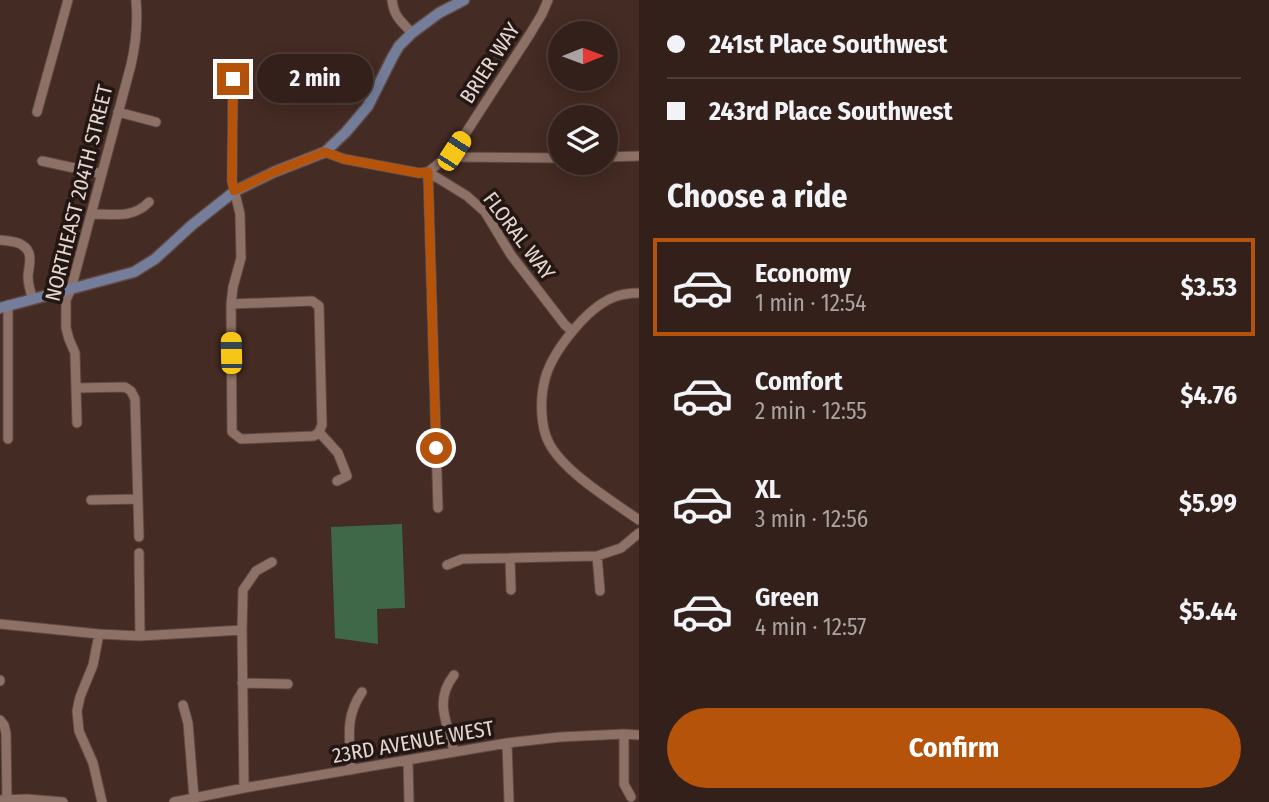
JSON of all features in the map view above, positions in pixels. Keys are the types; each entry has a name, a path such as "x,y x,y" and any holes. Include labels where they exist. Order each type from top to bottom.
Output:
{"main road":[{"path":"4,307 116,278 143,267 234,191 325,152 368,106 393,56 412,33 439,13 464,0"}],"street":[{"path":"37,112 68,0"},
{"name":"NORTHEAST 204TH STREET","path":"77,423 75,353 66,328 66,300 134,48 136,0"},
{"path":"392,0 399,20 412,33"},
{"name":"BRIER WAY","path":"428,172 454,151 530,34 548,0"},
{"path":"231,304 312,301 319,306 321,425 314,436 241,439 232,432 231,304 241,258 240,214 232,181 233,79"},
{"path":"118,112 156,122"},
{"path":"325,152 344,159 419,173 428,172 438,508"},
{"path":"618,157 639,156"},
{"path":"449,157 548,158"},
{"path":"42,161 102,174"},
{"name":"FLORAL WAY","path":"428,172 467,196 485,212 511,255 565,326 572,331"},
{"path":"91,214 130,214 141,210 149,202"},
{"path":"0,240 20,243 26,247 31,264 28,277 33,299"},
{"path":"639,293 615,297 602,303 572,331 545,378 542,399 542,419 549,443 566,466 639,520"},
{"path":"4,307 8,439"},
{"path":"76,388 125,387 135,399 139,537"},
{"path":"319,432 338,453 347,476 337,481"},
{"path":"91,500 138,499"},
{"path":"447,565 462,559 597,556 621,548 639,533"},
{"path":"139,554 140,636"},
{"path":"597,556 600,591"},
{"path":"510,558 511,590"},
{"path":"244,788 243,590 256,571 272,562"},
{"path":"0,624 140,636 242,630"},
{"path":"99,634 93,665 80,697 78,711 79,731 93,764 102,802"},
{"path":"454,676 443,693 443,710 454,752"},
{"path":"243,683 288,684"},
{"path":"351,770 349,725 352,711 362,692"},
{"path":"183,705 188,723 194,798"},
{"path":"0,720 6,733 3,800 63,802"},
{"path":"624,734 624,784 631,797"},
{"name":"23RD AVENUE WEST","path":"174,802 508,743 560,737 639,735"},
{"path":"508,743 509,802"},
{"path":"408,760 410,802"}],"green space":[{"path":"402,524 405,608 377,609 378,644 335,638 331,527"}],"route":[{"path":"233,79 234,191 325,152 344,159 419,173 428,172 436,448"}]}
